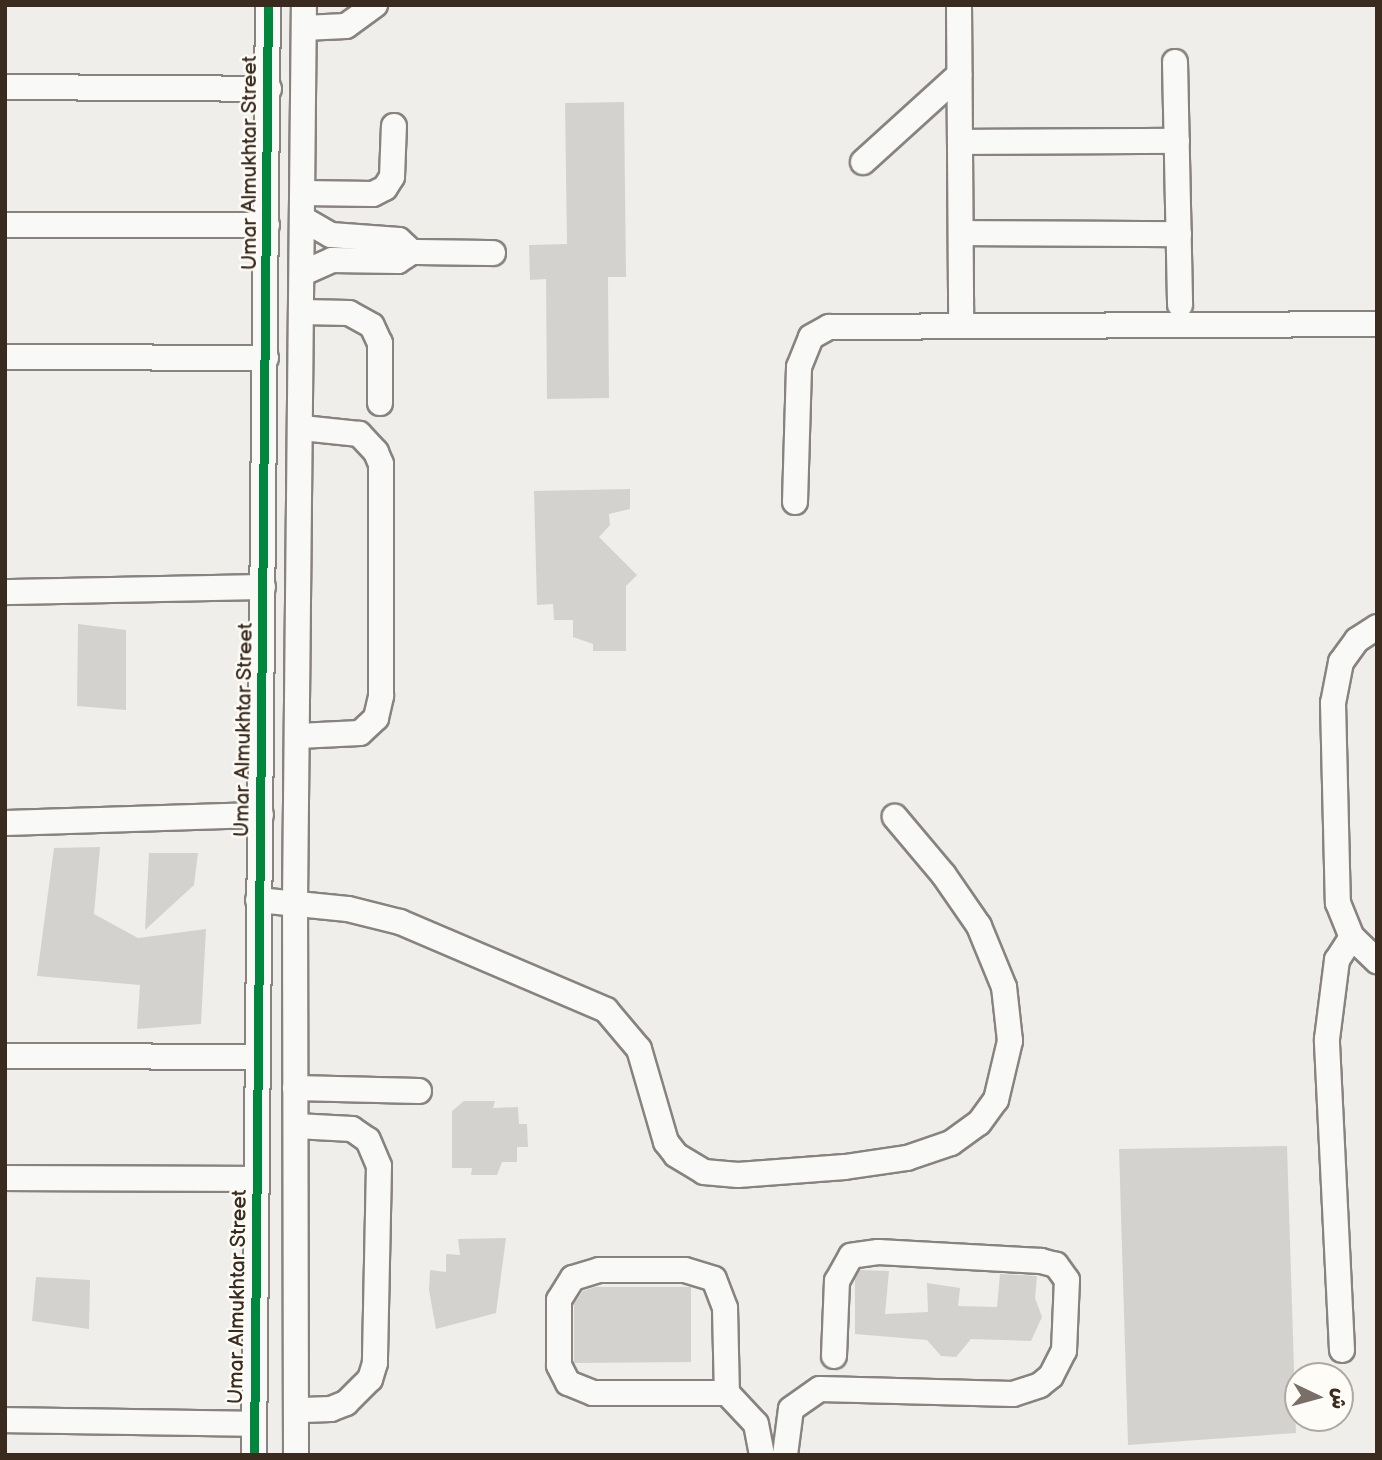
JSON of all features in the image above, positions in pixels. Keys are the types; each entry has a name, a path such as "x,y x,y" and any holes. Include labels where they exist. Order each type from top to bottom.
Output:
{"street":[{"name":"Umar Almukhtar Street","path":"254,1455 268,5"},
{"path":"296,1455 295,902 299,736 304,17 346,26 374,5"},
{"path":"959,5 961,323"},
{"path":"1175,62 1181,305"},
{"path":"863,162 959,75"},
{"path":"5,87 269,89"},
{"path":"303,193 373,194 385,188 392,177 394,126"},
{"path":"960,142 1177,141"},
{"path":"303,219 331,235 399,240 412,252"},
{"path":"5,225 267,225"},
{"path":"961,233 1179,234"},
{"path":"303,273 332,260 398,261 412,252 493,253"},
{"path":"302,312 349,313 372,326 380,343 380,403"},
{"path":"795,502 799,367 811,337 839,325 1377,324"},
{"path":"5,357 266,358"},
{"path":"299,736 360,733 376,718 381,696 381,464 376,452 359,434 302,428"},
{"path":"5,592 263,587"},
{"path":"1377,627 1357,640 1341,662 1333,703 1335,885 1343,921 1352,937 1377,961"},
{"path":"5,823 261,815"},
{"path":"258,900 295,902 400,922 606,1010 639,1049 666,1142 690,1165 721,1175 845,1167 907,1158 951,1143 978,1123 996,1100 1010,1041 1004,987 979,926 943,873 895,817"},
{"path":"1342,1350 1327,1039 1337,960 1352,937"},
{"path":"5,1056 256,1057"},
{"path":"295,1088 419,1091"},
{"path":"296,1126 352,1129 368,1140 379,1166 372,1371 360,1393 346,1403 331,1409 296,1410"},
{"path":"5,1178 257,1179"},
{"path":"785,1455 791,1409 820,1389 844,1386 1013,1394 1040,1385 1051,1376 1064,1351 1068,1280 1061,1268 1041,1261 878,1252 851,1256 837,1280 834,1356"},
{"path":"727,1394 593,1393 573,1387 559,1364 559,1300 566,1284 581,1273 599,1270 685,1270 714,1279 725,1308 727,1394 756,1424 762,1455"},
{"path":"5,1420 254,1424"}],"building":[{"path":"624,102 626,277 608,277 609,398 547,399 546,279 530,280 529,245 567,244 565,103"},
{"path":"630,489 630,509 609,514 610,525 599,537 637,575 626,586 626,651 593,651 593,644 573,637 573,620 554,620 553,604 537,605 534,491"},
{"path":"78,624 126,630 126,710 77,706"},
{"path":"100,847 94,914 138,938 206,929 201,1024 137,1029 140,985 37,976 54,848"},
{"path":"149,853 198,853 194,885 145,930"},
{"path":"464,1101 495,1101 493,1108 518,1107 519,1124 527,1124 528,1147 517,1147 517,1162 502,1162 497,1175 471,1175 472,1168 452,1168 452,1111"},
{"path":"1287,1146 1294,1362 1284,1362 1284,1432 1296,1433 1128,1445 1119,1149"},
{"path":"506,1238 496,1313 436,1329 429,1290 430,1270 446,1272 446,1254 460,1255 458,1239"},
{"path":"860,1270 889,1271 885,1314 928,1312 927,1283 960,1288 958,1306 997,1307 1000,1274 1037,1276 1035,1298 1042,1317 1031,1341 971,1339 956,1357 941,1356 927,1340 855,1334 855,1279"},
{"path":"36,1277 90,1280 89,1329 32,1321"},
{"path":"595,1287 691,1287 691,1362 574,1363 574,1304 583,1291"}],"cycle path":[{"path":"254,1455 268,5"}]}
